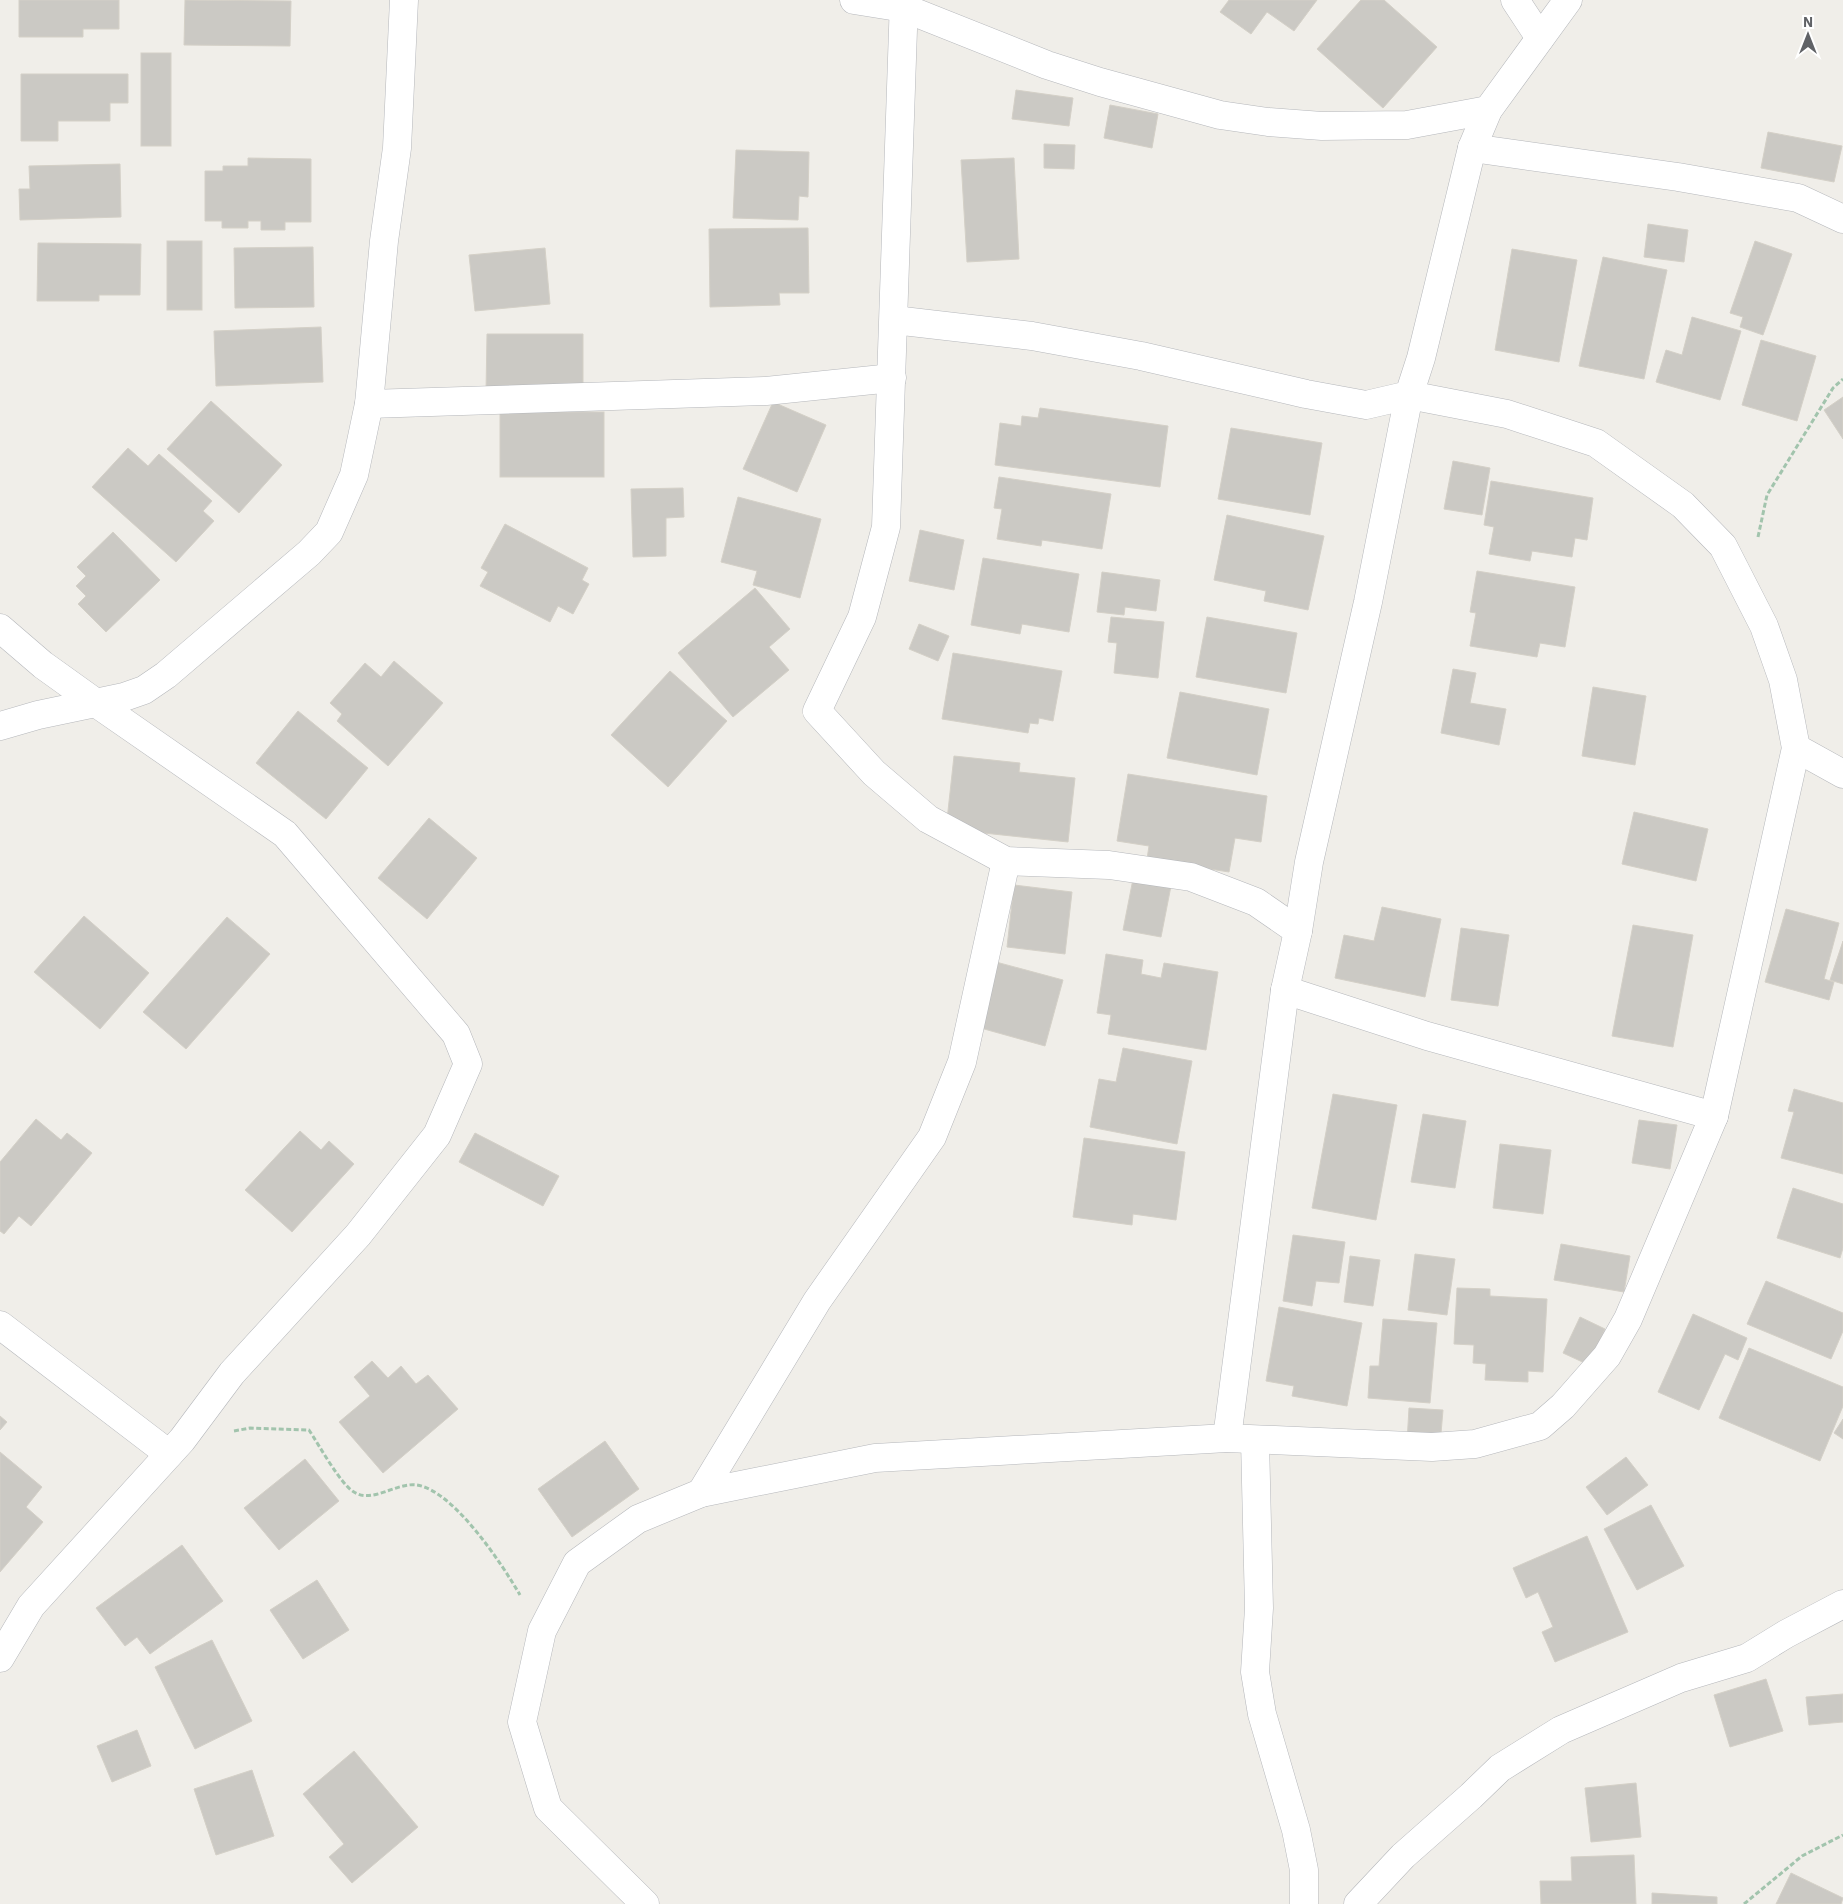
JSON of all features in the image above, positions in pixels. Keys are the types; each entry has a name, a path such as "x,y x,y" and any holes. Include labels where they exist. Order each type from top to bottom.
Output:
{"street":[{"path":"0,726 144,690 166,675 309,553 330,532 354,475 369,404 384,241 397,148 404,0"},
{"path":"854,0 904,4 1047,65 1213,114 1268,122 1322,126 1407,125 1488,110"},
{"path":"1515,0 1540,38"},
{"path":"1227,1438 1285,990 1298,932 1309,862 1368,602 1409,395 1421,358 1472,148 1488,110 1568,0"},
{"path":"904,4 886,527 862,617 818,711 874,773 928,819 1006,861 1109,865 1191,877 1256,902 1298,932"},
{"path":"1472,148 1678,177 1798,198 1843,219"},
{"path":"645,1904 548,1808 522,1722 542,1631 577,1563 638,1519 701,1493 875,1458 1227,1438 1432,1447 1475,1444 1540,1426 1588,1380 1607,1356 1628,1319 1714,1116 1796,748 1783,680 1764,626 1723,546 1683,505 1596,442 1507,414 1409,395 1366,405 1306,394 1141,356 1032,336 894,320"},
{"path":"369,404 766,391 892,378"},
{"path":"0,628 43,665 285,834 456,1034 468,1064 437,1136 358,1235 232,1373 175,1447 31,1606 0,1658"},
{"path":"1796,748 1843,774"},
{"path":"701,1493 817,1301 932,1137 962,1062 1006,861"},
{"path":"1285,990 1427,1036 1714,1116"},
{"path":"0,1326 175,1447"},
{"path":"1255,1440 1259,1608 1255,1672 1262,1714 1296,1830 1304,1870 1304,1904"},
{"path":"1358,1904 1403,1856 1500,1768 1561,1730 1681,1678 1747,1658 1843,1604"}],"path":[{"path":"1745,591 1767,495 1833,388 1843,379"},
{"path":"175,1447 250,1428 309,1430 353,1492 366,1497 416,1485 438,1494 475,1529 511,1580 542,1631"},
{"path":"1744,1904 1802,1856 1843,1835"}],"building":[{"path":"19,0 119,0 119,29 83,29 83,37 19,37"},
{"path":"185,0 291,1 290,46 184,45"},
{"path":"1229,0 1317,0 1294,31 1267,12 1251,34 1220,12"},
{"path":"1361,0 1384,0 1437,47 1383,108 1317,49"},
{"path":"141,53 171,53 171,146 141,146"},
{"path":"21,74 128,74 128,103 110,103 110,121 58,121 58,141 21,141"},
{"path":"1016,90 1073,98 1069,126 1012,119"},
{"path":"1110,105 1158,114 1152,148 1104,138"},
{"path":"1768,132 1842,146 1834,182 1761,168"},
{"path":"1044,144 1075,145 1074,169 1044,168"},
{"path":"736,150 809,152 808,197 799,196 798,220 733,218"},
{"path":"248,158 311,159 311,222 285,222 285,230 261,230 261,221 248,221 248,228 222,228 222,221 205,221 205,171 223,171 223,166 248,166"},
{"path":"1014,158 1019,259 967,262 961,160"},
{"path":"120,164 121,217 20,220 19,189 30,189 29,166"},
{"path":"1648,224 1688,230 1684,262 1644,257"},
{"path":"808,228 809,293 779,293 780,305 710,307 709,229"},
{"path":"167,241 202,241 202,310 167,310"},
{"path":"1755,241 1792,254 1763,335 1740,327 1743,317 1730,313"},
{"path":"38,243 141,244 140,295 99,295 99,301 37,301"},
{"path":"313,247 314,307 235,308 234,248"},
{"path":"545,248 550,304 475,311 469,255"},
{"path":"1512,249 1577,260 1559,362 1495,350"},
{"path":"1603,257 1667,270 1644,379 1579,366"},
{"path":"1692,317 1741,331 1720,400 1656,382 1666,350 1682,355"},
{"path":"321,327 323,382 216,386 214,331"},
{"path":"487,334 583,334 583,392 486,392"},
{"path":"1761,340 1816,356 1797,421 1742,405"},
{"path":"1843,397 1843,439 1824,410"},
{"path":"211,401 282,465 239,513 167,449"},
{"path":"773,402 826,425 797,492 743,469"},
{"path":"1040,408 1168,426 1160,487 995,465 1000,423 1021,426 1022,416 1038,418"},
{"path":"500,412 604,412 604,477 500,477"},
{"path":"1231,428 1322,443 1310,515 1218,499"},
{"path":"128,448 148,466 159,454 212,501 203,511 214,521 176,562 92,487"},
{"path":"1453,461 1490,468 1482,515 1444,509"},
{"path":"999,477 1111,494 1102,549 1042,540 1041,546 997,539 1002,509 994,508"},
{"path":"1491,481 1593,498 1587,540 1575,538 1572,557 1532,551 1530,561 1489,554 1494,527 1484,525"},
{"path":"683,488 684,517 666,518 666,556 633,557 631,489"},
{"path":"738,497 821,519 800,598 753,585 757,571 721,562"},
{"path":"1227,515 1324,536 1308,610 1264,601 1266,591 1214,580"},
{"path":"505,524 588,568 582,580 589,584 573,614 558,606 550,622 480,586 488,572 481,568"},
{"path":"920,530 964,540 954,590 909,581"},
{"path":"113,532 160,580 106,632 78,604 86,596 76,586 86,576 77,567"},
{"path":"983,558 1079,574 1069,632 1022,624 1020,634 971,625"},
{"path":"1477,571 1575,587 1565,647 1540,643 1537,657 1470,646 1476,613 1470,612"},
{"path":"1102,572 1160,580 1156,611 1125,607 1124,615 1097,612"},
{"path":"755,588 790,629 769,647 789,670 733,717 678,653"},
{"path":"1111,617 1164,622 1158,678 1114,673 1117,643 1108,642"},
{"path":"1207,617 1297,633 1286,693 1196,677"},
{"path":"919,624 949,636 938,661 909,649"},
{"path":"953,653 1062,671 1053,721 1039,718 1038,724 1030,723 1028,733 942,719"},
{"path":"394,661 443,703 388,766 337,721 342,714 330,703 365,663 381,677"},
{"path":"1453,669 1476,673 1470,703 1506,709 1499,745 1441,733"},
{"path":"670,671 727,721 668,787 611,735"},
{"path":"1593,687 1646,696 1635,765 1582,756"},
{"path":"1180,692 1269,709 1257,775 1167,758"},
{"path":"298,711 368,768 326,819 256,763"},
{"path":"954,756 1020,763 1019,772 1075,778 1068,842 946,829"},
{"path":"1128,774 1267,796 1261,842 1235,838 1229,872 1147,859 1149,846 1117,841"},
{"path":"1634,812 1708,829 1696,881 1622,864"},
{"path":"429,818 477,858 427,919 378,878"},
{"path":"1133,879 1171,886 1161,937 1123,930"},
{"path":"1014,885 1072,892 1065,954 1007,947"},
{"path":"1382,907 1441,919 1425,997 1335,978 1344,935 1374,941"},
{"path":"1786,909 1839,923 1824,979 1834,982 1829,1000 1765,982"},
{"path":"84,916 149,973 100,1029 34,972"},
{"path":"227,917 270,954 186,1049 143,1012"},
{"path":"1633,925 1693,935 1673,1047 1612,1036"},
{"path":"1461,928 1509,935 1498,1006 1451,1000"},
{"path":"1843,941 1843,984 1830,980"},
{"path":"1106,954 1143,960 1141,974 1161,978 1164,963 1218,972 1206,1050 1108,1034 1111,1015 1097,1013"},
{"path":"996,962 1063,980 1045,1046 977,1027"},
{"path":"1123,1048 1192,1061 1177,1144 1090,1127 1099,1079 1116,1082"},
{"path":"1794,1089 1843,1103 1843,1174 1781,1158 1794,1112 1788,1111"},
{"path":"1333,1094 1397,1105 1376,1220 1312,1208"},
{"path":"1423,1114 1466,1121 1455,1188 1411,1182"},
{"path":"36,1119 61,1140 67,1133 92,1153 31,1226 19,1216 4,1234 0,1231 0,1162"},
{"path":"1639,1120 1677,1125 1670,1169 1632,1163"},
{"path":"300,1131 321,1150 329,1141 354,1164 292,1232 245,1190"},
{"path":"475,1133 559,1176 543,1206 459,1162"},
{"path":"1084,1138 1185,1152 1176,1220 1133,1214 1132,1225 1073,1217"},
{"path":"1500,1144 1551,1150 1543,1214 1493,1208"},
{"path":"1793,1188 1843,1204 1843,1248 1840,1258 1777,1238"},
{"path":"1293,1235 1345,1242 1339,1283 1316,1281 1312,1306 1283,1301"},
{"path":"1561,1244 1630,1256 1624,1292 1554,1280"},
{"path":"1415,1254 1455,1259 1447,1315 1408,1310"},
{"path":"1350,1256 1380,1260 1373,1306 1344,1302"},
{"path":"1766,1281 1843,1313 1843,1331 1831,1359 1747,1324"},
{"path":"1457,1288 1490,1289 1490,1296 1547,1299 1543,1372 1528,1371 1528,1382 1485,1380 1486,1364 1473,1363 1474,1345 1454,1344"},
{"path":"1279,1307 1362,1323 1347,1406 1292,1396 1294,1386 1266,1381"},
{"path":"1693,1314 1747,1338 1738,1360 1725,1354 1699,1410 1658,1392"},
{"path":"1580,1317 1605,1329 1589,1365 1563,1353"},
{"path":"1383,1319 1437,1323 1430,1403 1368,1398 1370,1366 1379,1366"},
{"path":"1749,1348 1843,1387 1843,1406 1820,1461 1719,1418"},
{"path":"372,1361 388,1378 401,1366 416,1384 428,1375 458,1409 383,1473 339,1422 370,1396 354,1377"},
{"path":"1409,1408 1443,1410 1440,1445 1407,1442"},
{"path":"0,1416 7,1422 0,1430"},
{"path":"1843,1419 1843,1439 1834,1433"},
{"path":"605,1441 639,1489 572,1537 538,1489"},
{"path":"0,1452 42,1487 26,1507 43,1522 0,1572"},
{"path":"1626,1457 1648,1485 1607,1515 1586,1487"},
{"path":"305,1459 339,1501 279,1550 244,1508"},
{"path":"1651,1505 1684,1566 1637,1590 1604,1529"},
{"path":"1587,1536 1628,1632 1555,1662 1542,1632 1553,1627 1538,1592 1526,1598 1513,1568"},
{"path":"182,1545 223,1601 150,1654 137,1637 125,1646 96,1608"},
{"path":"317,1580 349,1630 303,1659 270,1610"},
{"path":"212,1640 252,1721 195,1749 155,1667"},
{"path":"1766,1679 1783,1731 1730,1747 1714,1695"},
{"path":"1843,1694 1843,1722 1809,1725 1806,1697"},
{"path":"137,1730 151,1766 112,1782 97,1746"},
{"path":"354,1751 418,1827 352,1883 329,1857 344,1844 303,1794"},
{"path":"252,1770 274,1836 216,1855 194,1789"},
{"path":"1636,1783 1641,1837 1591,1842 1585,1788"},
{"path":"1634,1855 1636,1904 1541,1904 1540,1881 1572,1881 1571,1857"},
{"path":"1791,1873 1843,1898 1841,1904 1776,1904"},
{"path":"1652,1893 1717,1897 1717,1904 1652,1904"}]}
